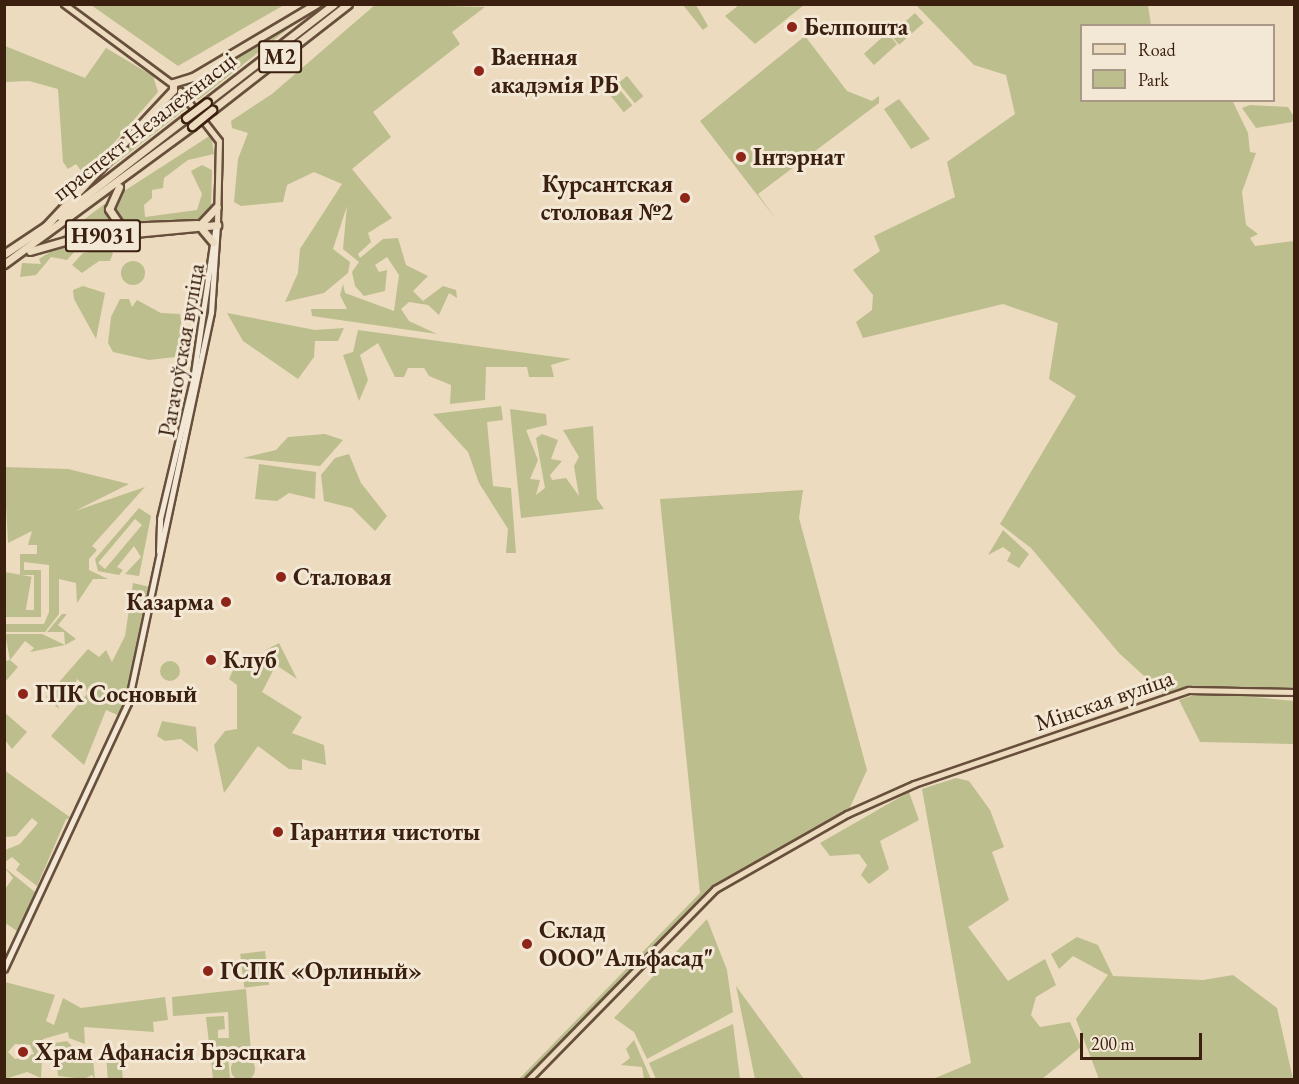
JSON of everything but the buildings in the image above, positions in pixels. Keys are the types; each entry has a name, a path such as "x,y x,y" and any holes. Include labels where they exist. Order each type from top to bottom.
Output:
{"highway":[{"name":"Н9031","path":"45,227 176,87 316,4"},
{"name":"праспект Незалежнасці","path":"4,254 45,227 334,4"},
{"name":"праспект Незалежнасці","path":"7,263 122,183 348,4"},
{"name":"Н9031","path":"122,183 110,200 111,218 128,229 217,225"},
{"path":"213,242 202,226 217,207"},
{"name":"Н9031","path":"7,263 60,240 202,226"}],"main road":[{"name":"Рагачоўская вуліца","path":"64,4 176,87 219,141 217,225"},
{"name":"Мінская вуліца","path":"528,1080 715,889 838,819 930,778 1190,690 1294,692"}],"street":[{"name":"Рагачоўская вуліца","path":"159,556 169,473 193,380 217,225"},
{"name":"Рагачоўская вуліца","path":"4,969 126,711 211,313 217,225"}],"green space":[{"path":"376,4 485,7 452,32 460,44 373,112 391,137 352,169 392,218 368,233 371,242 358,254 360,258 383,239 398,238 406,265 428,276 413,291 423,301 443,286 456,290 457,298 449,293 439,315 428,305 409,302 401,309 409,321 437,334 312,316 311,309 347,309 340,295 343,284 345,293 394,311 399,275 387,257 375,265 379,272 387,270 385,291 364,296 355,286 352,272 359,262 343,249 347,206 333,249 350,262 348,273 324,293 285,302 298,273 300,249 342,184 314,172 287,185 283,202 241,206 234,202 238,159 248,133 232,128 231,121 272,94"},
{"path":"91,5 284,5 178,66"},
{"path":"683,5 696,5 708,26 703,30"},
{"path":"739,5 804,5 755,44 725,16"},
{"path":"916,5 1148,5 1151,24 1080,24 1080,102 1233,102 1248,133 1250,152 1256,153 1242,192 1246,225 1258,234 1250,238 1255,246 1294,241 1294,692 1206,687 1167,697 1119,653 1031,548 1000,524 1076,396 1049,379 1058,323 1003,304 863,338 856,322 872,310 873,295 853,270 880,251 874,236 955,197 947,162 1015,114 1006,75 974,65"},
{"path":"308,13 198,100 190,89 190,84"},
{"path":"915,13 924,23 899,45 890,35"},
{"path":"887,33 897,44 874,65 864,54"},
{"path":"805,36 847,91 872,101 879,96 879,103 758,194 775,218 700,121"},
{"path":"5,46 85,78 106,48 153,76 158,92 85,176 76,164 68,169 63,162 58,89 29,81 5,82"},
{"path":"627,76 643,96 635,103 618,83"},
{"path":"616,85 632,105 624,112 607,92"},
{"path":"178,97 188,107 84,188 170,100"},
{"path":"899,99 930,139 911,149 884,109"},
{"path":"1250,105 1288,107 1294,117 1292,122 1256,128 1242,108"},
{"path":"211,135 214,154 188,160 164,178 163,188 152,190 152,198 144,205 145,217 197,210 202,194 191,171 202,165 212,170 211,210 203,219 121,223 112,209 118,195"},
{"path":"106,203 108,220 127,231 62,236"},
{"path":"61,245 78,248 67,260 51,257 36,275 20,277 22,263 41,264 39,259"},
{"path":"106,249 113,253 110,261 99,261 82,273 72,265 83,253"},
{"path":"133,261 138,262 144,268 144,278 138,284 133,285 128,284 122,278 121,273 122,268 128,262"},
{"path":"83,286 105,293 96,339 74,299 73,290"},
{"path":"120,299 129,299 132,307 137,300 161,313 180,314 185,348 175,357 149,360 113,352 108,343 111,317"},
{"path":"227,313 315,330 344,328 338,341 315,341 314,357 298,379 243,341"},
{"path":"358,330 571,359 551,365 554,377 529,377 527,367 486,367 485,400 450,404 451,385 429,376 424,368 408,368 404,377 395,377 378,343 360,355 368,380 359,401 343,355 353,352"},
{"path":"501,406 503,420 487,422 493,486 511,488 516,553 506,553 508,529 479,483 468,452 433,414"},
{"path":"510,409 546,414 547,425 526,430 538,460 530,479 540,480 536,495 545,488 536,438 542,434 558,440 551,459 562,461 550,475 552,480 566,478 579,496 574,466 579,457 563,430 593,426 597,499 604,509 521,518"},
{"path":"325,434 343,440 320,466 243,458 276,450 288,437"},
{"path":"349,454 361,483 387,516 375,531 352,508 324,501 321,475 335,458"},
{"path":"259,464 316,472 315,499 289,493 277,501 255,499"},
{"path":"4,467 68,469 129,484 75,511 145,487 92,546 97,550 89,559 89,570 108,579 93,579 77,603 76,583 59,579 59,614 45,632 5,632 5,624 44,624 49,612 49,565 24,562 24,570 41,570 41,617 5,617 5,610 34,610 34,575 20,575 20,554 37,554 37,545 28,545 32,531 8,543"},
{"path":"803,490 799,518 867,770 847,814 715,889 528,1079 518,1080 700,893 660,499"},
{"path":"139,508 151,516 139,576 125,574 141,557 134,546 117,567 123,570 119,575 98,571 95,559","holes":["135,519 142,525 105,569 98,563"]},
{"path":"1003,530 1029,554 1019,568 1007,561 1011,553 1003,547 988,555"},
{"path":"5,572 32,577 25,613 4,609"},
{"path":"133,583 150,587 120,716 106,710 84,765 51,736 87,694 86,687 77,679 71,694 56,700 59,709 46,697 88,649 99,657 106,650 112,662 125,636"},
{"path":"62,614 67,614 58,625 76,639 65,645 64,632 47,632"},
{"path":"5,634 42,634 65,645 30,652 34,648 25,641 10,660"},
{"path":"279,643 297,679 276,665 262,692 302,717 292,733 324,745 326,765 302,759 302,770 289,769 258,746 224,793 214,745 225,731 237,729 237,685 229,679 235,666 266,660 266,650"},
{"path":"10,660 18,667 5,682 5,661"},
{"path":"170,661 177,664 180,671 177,678 170,681 163,678 160,671 163,664"},
{"path":"1202,692 1294,701 1294,744 1200,742 1179,700"},
{"path":"4,712 27,732 12,749 5,740"},
{"path":"162,721 196,727 198,752 181,739 165,741 157,736"},
{"path":"4,770 71,818 66,819 37,886 16,870 20,864 12,857 5,862 5,850 20,844 38,823 32,818 16,836 5,837"},
{"path":"956,778 969,781 990,810 1004,847 992,852 1009,900 968,927 1008,981 1045,959 1056,985 1036,997 1031,1015 1040,1027 1070,1022 1081,1047 1042,1079 933,1079 971,1063 922,789"},
{"path":"909,792 919,820 880,841 889,869 869,884 861,875 867,865 859,854 830,856 820,843"},
{"path":"4,867 35,892 17,931 5,923 5,889 13,878"},
{"path":"707,919 727,970 733,1012 647,1059 634,1032 614,1018"},
{"path":"1077,937 1098,945 1113,976 1203,980 1233,975 1277,1008 1293,1079 1099,1079 1076,1019 1108,975 1073,956 1059,969 1051,954"},
{"path":"265,951 269,985 244,988 240,954"},
{"path":"5,982 55,995 46,1021 54,1025 63,998 81,1008 165,997 168,1020 153,1022 154,1032 84,1027 85,1044 69,1038 68,1032 43,1039 41,1078 27,1072 5,1079","holes":["15,1044 30,1045 34,1054 15,1059 8,1052"]},
{"path":"736,986 804,1079 755,1079"},
{"path":"246,989 251,1052 228,1056 230,1079 213,1079 206,1017 224,1016 225,1029 218,1030 218,1038 229,1038 228,1012 173,1016 172,997"},
{"path":"733,1024 740,1079 656,1079 649,1063"},
{"path":"634,1040 651,1079 644,1079 642,1067 621,1065 630,1058 626,1049"},
{"path":"67,1041 76,1050 92,1049 95,1079 92,1075 84,1079 58,1076 55,1043"},
{"path":"121,1053 123,1079 108,1080 106,1054"},
{"path":"243,1057 251,1061 255,1069 251,1077 243,1081 235,1077 231,1069 235,1061"}],"place":[{"name":"Белпошта","path":"792,27"},
{"name":"Ваенная акадэмія РБ","path":"479,71"},
{"name":"Інтэрнат","path":"741,157"},
{"name":"Курсантская столовая №2","path":"685,198"},
{"name":"Сталовая","path":"281,577"},
{"name":"Казарма","path":"226,602"},
{"name":"Клуб","path":"211,660"},
{"name":"ГПК Сосновый","path":"23,694"},
{"name":"Гарантия чистоты","path":"278,832"},
{"name":"Склад ООО\"Альфасад\"","path":"527,944"},
{"name":"ГСПК «Орлиный»","path":"208,971"},
{"name":"Храм Афанасія Брэсцкага","path":"23,1052"}]}
